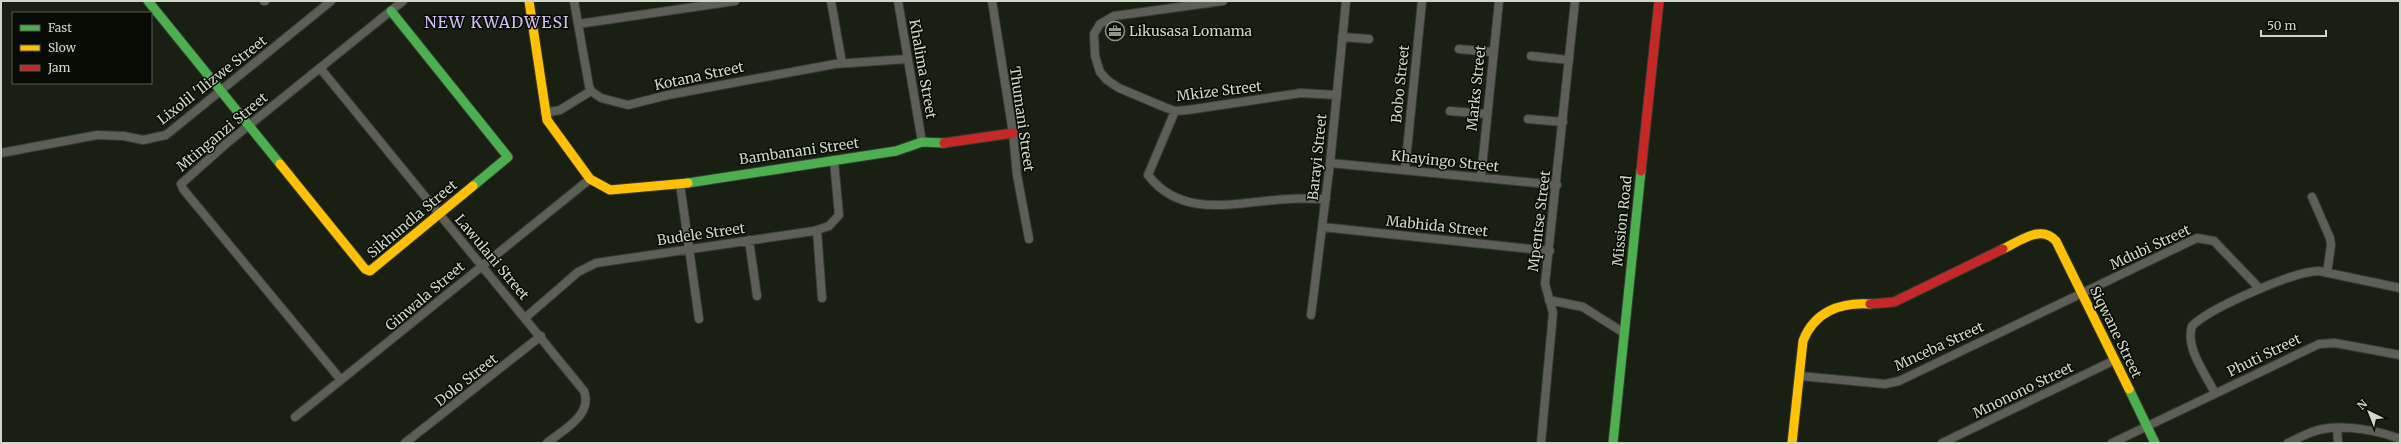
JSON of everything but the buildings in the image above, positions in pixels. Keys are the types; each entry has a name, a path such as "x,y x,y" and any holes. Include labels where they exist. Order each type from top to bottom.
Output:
{"street":[{"name":"Sikhundla Street","path":"148,1 222,90 365,269 370,271 378,267 508,157 391,11"},
{"name":"Lixolil 'Ilizwe Street","path":"1,153 97,136 124,136 143,140 158,138 174,130 331,1"},
{"name":"Mtinganzi Street","path":"341,380 182,189 181,184 249,125 403,1"},
{"path":"529,1 545,113 554,132 590,179"},
{"path":"545,113 560,110 591,91 585,71 574,1"},
{"path":"578,24 734,1"},
{"path":"831,1 842,63"},
{"name":"Khalima Street","path":"898,1 906,59 922,142"},
{"name":"Thumani Street","path":"992,1 1013,133 1017,175 1029,239"},
{"name":"Mkize Street","path":"1223,1 1114,16 1100,24 1095,30 1093,40 1097,67 1107,80 1175,111 1294,94 1337,95"},
{"name":"Barayi Street","path":"1311,315 1326,199 1346,1"},
{"name":"Bobo Street","path":"1405,170 1422,1"},
{"name":"Marks Street","path":"1481,177 1486,114 1499,1"},
{"name":"Mpentse Street","path":"1541,443 1552,313 1544,284 1550,251 1575,1"},
{"name":"Mission Road","path":"1612,443 1659,1"},
{"path":"1342,37 1369,40"},
{"path":"1459,49 1493,52"},
{"path":"1531,56 1569,60"},
{"name":"Kotana Street","path":"591,91 605,99 628,106 686,91 842,63 906,59"},
{"name":"Lawulani Street","path":"320,68 580,384 587,400 582,413 547,443"},
{"path":"1175,111 1148,175 1153,182 1168,192 1191,204 1210,206 1289,199 1326,199"},
{"path":"1450,111 1486,114"},
{"path":"1528,119 1563,122"},
{"name":"Bambanani Street","path":"590,179 614,190 680,184 896,151 922,142 945,143 1013,133"},
{"name":"Budele Street","path":"525,318 573,277 590,265 603,261 817,230 834,223 839,215 834,161"},
{"name":"Khayingo Street","path":"1330,162 1556,185"},
{"name":"Ginwala Street","path":"295,418 590,179"},
{"path":"680,184 699,319"},
{"path":"2312,197 2330,238 2331,245 2327,272"},
{"name":"Mabhida Street","path":"1322,227 1550,251"},
{"path":"817,230 822,298"},
{"name":"Siqwane Street","path":"1800,376 1803,341 1810,326 1842,305 1888,304 2033,235 2044,233 2050,235 2059,245 2155,443"},
{"name":"Mdubi Street","path":"2082,294 2189,241 2203,237 2218,244 2260,289"},
{"path":"749,240 757,296"},
{"path":"2215,393 2191,342 2192,326 2206,316 2260,289 2301,272 2327,272 2400,288"},
{"name":"Mnceba Street","path":"1800,376 1885,384 1895,383 2082,294"},
{"path":"1549,300 1583,307 1624,333"},
{"name":"Dolo Street","path":"405,443 541,336"},
{"name":"Phuti Street","path":"2112,443 2319,344 2335,343 2400,355"},
{"name":"Mnonono Street","path":"1942,443 2115,360"},
{"path":"1792,443 1800,376"},
{"path":"2337,428 2338,443"},
{"path":"2288,443 2313,432 2337,428 2375,432 2400,439"}],"traffic: fast":[{"path":"148,1 280,164"},
{"path":"391,11 508,157 473,186"},
{"path":"688,183 896,151 922,142 944,143"},
{"path":"1613,443 1641,171"},
{"path":"2129,389 2155,443"}],"traffic: slow":[{"path":"529,1 547,120 590,179 610,190 688,183"},
{"path":"280,164 365,269 370,271 473,186"},
{"path":"2003,249 2023,238 2037,234 2050,236 2056,241 2129,389"},
{"path":"1792,443 1803,341 1808,331 1821,316 1829,311 1848,305 1870,304"}],"traffic: jam":[{"path":"1641,171 1659,1"},
{"path":"944,143 1013,133"},
{"path":"1870,304 1894,302 2003,249"}],"place":[{"name":"Likusasa Lomama","path":"1115,31"}],"district":[{"name":"NEW KWADWESI","path":"497,22"}]}
